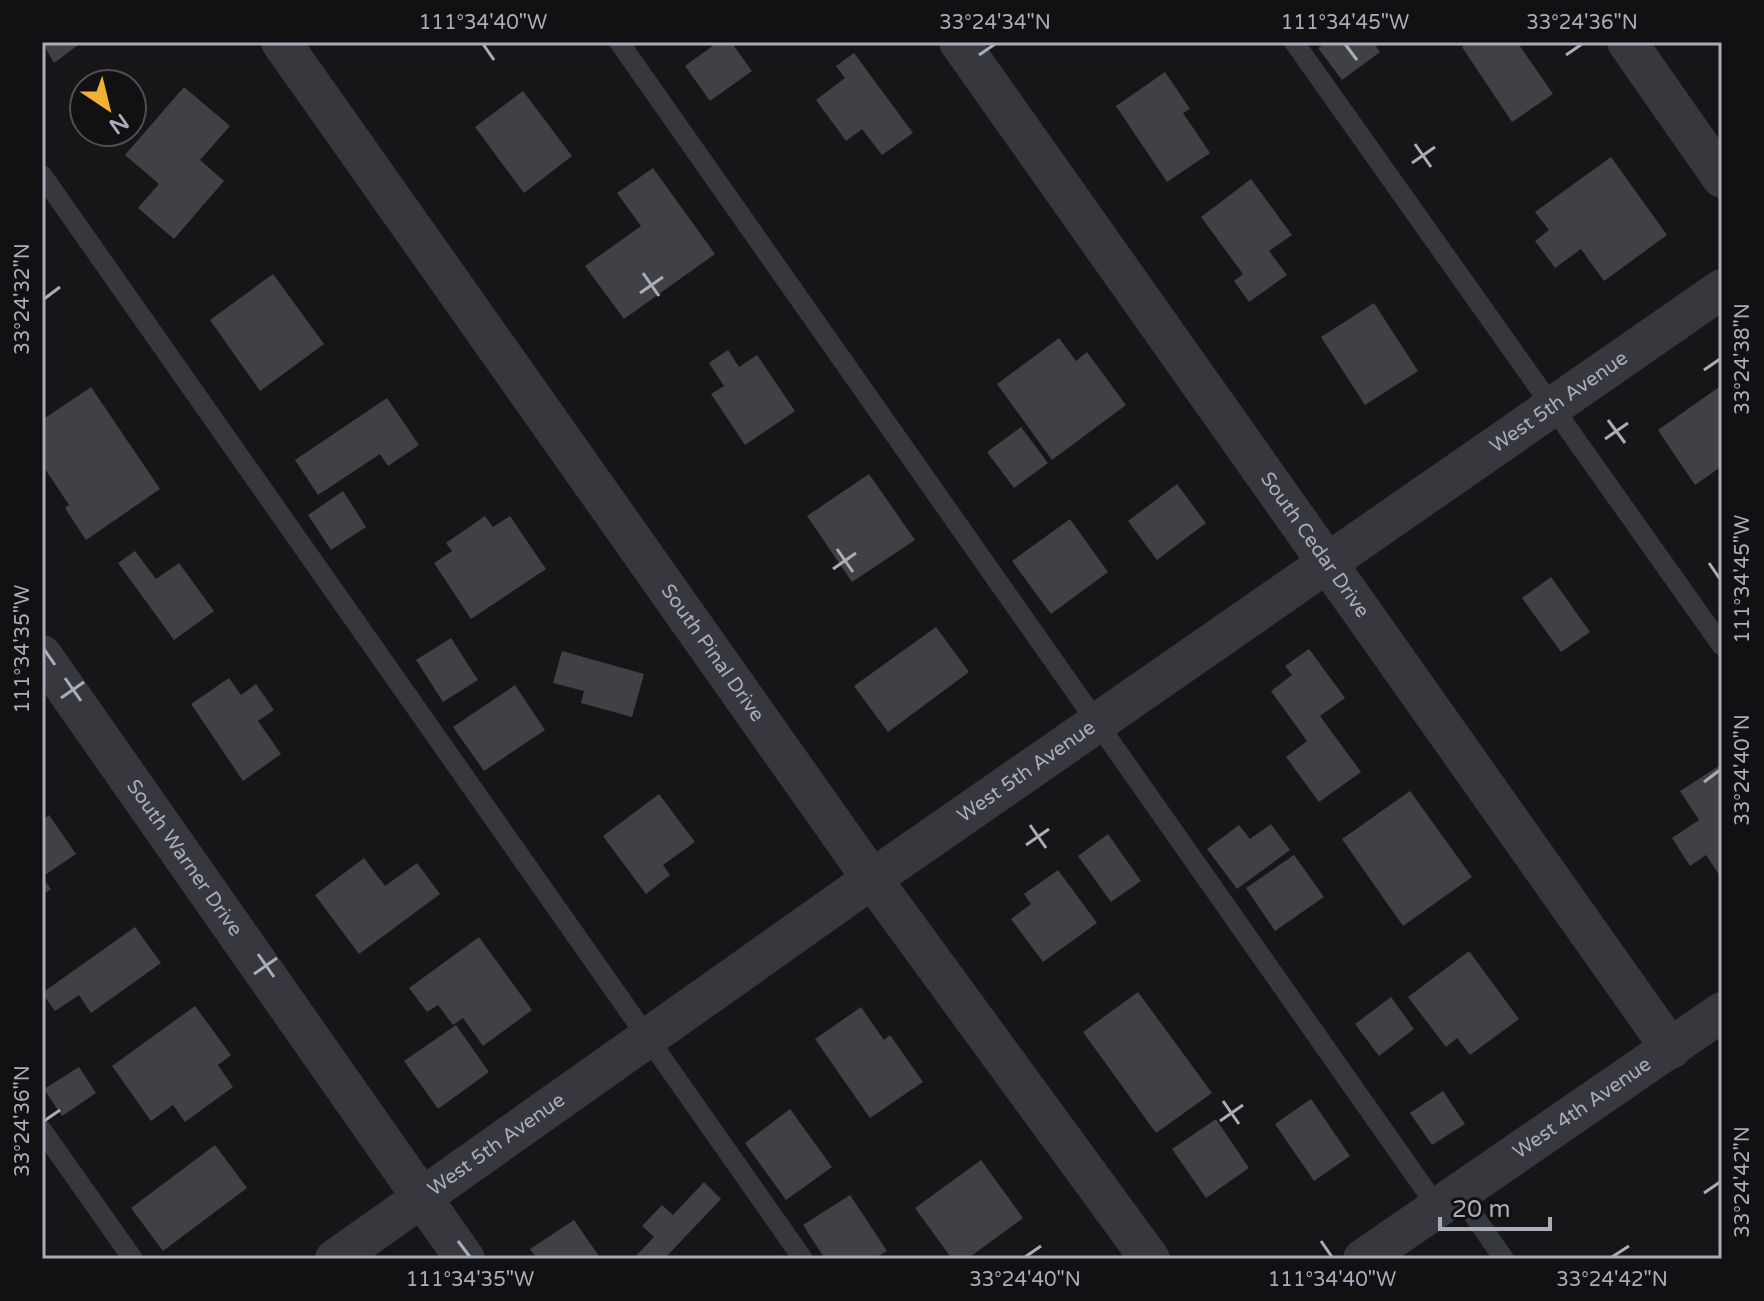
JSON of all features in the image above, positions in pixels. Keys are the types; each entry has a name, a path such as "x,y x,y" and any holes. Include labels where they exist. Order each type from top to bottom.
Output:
{"street":[{"name":"South Pinal Drive","path":"281,42 872,879 1150,1259"},
{"name":"South Cedar Drive","path":"959,42 1671,1049"},
{"path":"1627,42 1722,178"},
{"name":"West 5th Avenue","path":"335,1259 872,879 1722,289"},
{"name":"South Warner Drive","path":"42,655 465,1259"},
{"name":"West 4th Avenue","path":"1363,1259 1722,1012"}],"lane":[{"path":"619,42 1097,724 1449,1201 1504,1259"},
{"path":"1294,42 1722,646"},
{"path":"42,175 803,1259"},
{"path":"42,1130 133,1259"}],"building":[{"path":"42,42 82,42 54,63"},
{"path":"718,42 731,42 752,71 710,101 685,66"},
{"path":"1327,42 1373,42 1380,52 1342,80 1318,48"},
{"path":"1469,42 1517,42 1553,94 1512,122 1462,47"},
{"path":"854,53 913,133 882,155 862,129 846,141 816,100 845,78 836,66"},
{"path":"1165,72 1190,109 1183,113 1210,153 1167,182 1116,106"},
{"path":"184,87 230,126 200,160 224,181 174,239 138,208 159,184 125,155 131,148 148,148 148,128"},
{"path":"523,91 572,156 524,193 475,127"},
{"path":"1611,157 1667,235 1604,281 1581,249 1555,268 1535,241 1549,230 1535,212"},
{"path":"653,168 715,254 624,319 585,266 641,226 617,193"},
{"path":"1251,179 1292,235 1269,251 1287,275 1249,302 1234,281 1243,274 1201,217"},
{"path":"273,274 324,344 260,391 210,320"},
{"path":"1374,303 1418,371 1365,405 1321,337"},
{"path":"1059,338 1076,361 1087,352 1126,405 1052,460 997,384"},
{"path":"728,350 739,367 757,355 795,411 745,445 711,394 724,386 709,363"},
{"path":"1722,385 1722,466 1695,485 1658,430"},
{"path":"91,387 160,489 86,540 65,508 69,505 45,469 42,471 42,420"},
{"path":"387,398 419,445 388,466 380,454 318,495 295,460"},
{"path":"1021,427 1048,463 1014,488 987,452"},
{"path":"869,474 915,540 852,582 807,516"},
{"path":"1177,484 1206,523 1157,560 1128,521"},
{"path":"343,491 366,527 331,550 308,515"},
{"path":"485,516 493,527 510,516 546,569 471,619 434,563 452,551 446,543"},
{"path":"1070,519 1108,572 1051,614 1012,561"},
{"path":"135,551 156,579 179,563 214,611 174,640 118,563"},
{"path":"1551,577 1590,632 1561,652 1522,598"},
{"path":"936,627 969,672 888,732 854,686"},
{"path":"451,638 478,680 443,702 416,660"},
{"path":"1309,649 1345,698 1320,716 1361,772 1319,802 1286,757 1307,741 1271,691 1292,675 1285,666"},
{"path":"562,651 644,674 632,717 581,703 584,691 553,683"},
{"path":"229,678 241,695 256,684 274,710 258,721 281,754 243,781 191,704"},
{"path":"515,685 545,730 484,771 453,727"},
{"path":"1722,764 1722,879 1706,855 1690,866 1672,838 1699,820 1680,791"},
{"path":"1410,791 1472,877 1403,926 1342,839"},
{"path":"659,794 695,842 663,865 670,875 646,894 603,836"},
{"path":"49,815 76,854 42,877 42,821"},
{"path":"1271,824 1290,850 1237,889 1207,849 1239,825 1250,839"},
{"path":"1108,834 1141,881 1111,902 1078,856"},
{"path":"1294,855 1324,897 1275,931 1246,888"},
{"path":"364,858 385,886 417,863 440,894 359,954 315,895"},
{"path":"1058,870 1097,923 1043,962 1011,919 1031,904 1024,894"},
{"path":"42,877 51,889 42,895"},
{"path":"135,927 161,963 91,1013 79,995 55,1011 42,993"},
{"path":"479,937 532,1010 483,1046 463,1018 453,1025 438,1005 427,1012 409,988"},
{"path":"1469,951 1519,1019 1470,1055 1457,1038 1446,1047 1408,997"},
{"path":"1138,992 1212,1093 1156,1133 1083,1032"},
{"path":"1391,997 1414,1029 1379,1056 1355,1024"},
{"path":"195,1006 231,1055 218,1065 233,1087 185,1122 173,1105 151,1121 112,1066"},
{"path":"861,1007 884,1040 890,1035 923,1082 870,1118 815,1039"},
{"path":"456,1025 489,1072 438,1109 404,1061"},
{"path":"79,1067 96,1093 62,1116 44,1089"},
{"path":"1443,1091 1465,1124 1432,1145 1410,1113"},
{"path":"1311,1099 1350,1156 1314,1181 1275,1124"},
{"path":"790,1109 832,1167 786,1200 745,1143"},
{"path":"1216,1119 1249,1168 1206,1198 1172,1149"},
{"path":"215,1145 247,1188 163,1251 131,1208"},
{"path":"981,1160 1023,1218 967,1259 952,1259 915,1208"},
{"path":"704,1182 721,1199 664,1259 633,1259 654,1237 642,1226 662,1205 673,1215"},
{"path":"850,1195 887,1251 874,1259 825,1259 803,1225"},
{"path":"574,1220 601,1259 537,1259 530,1249"}]}
